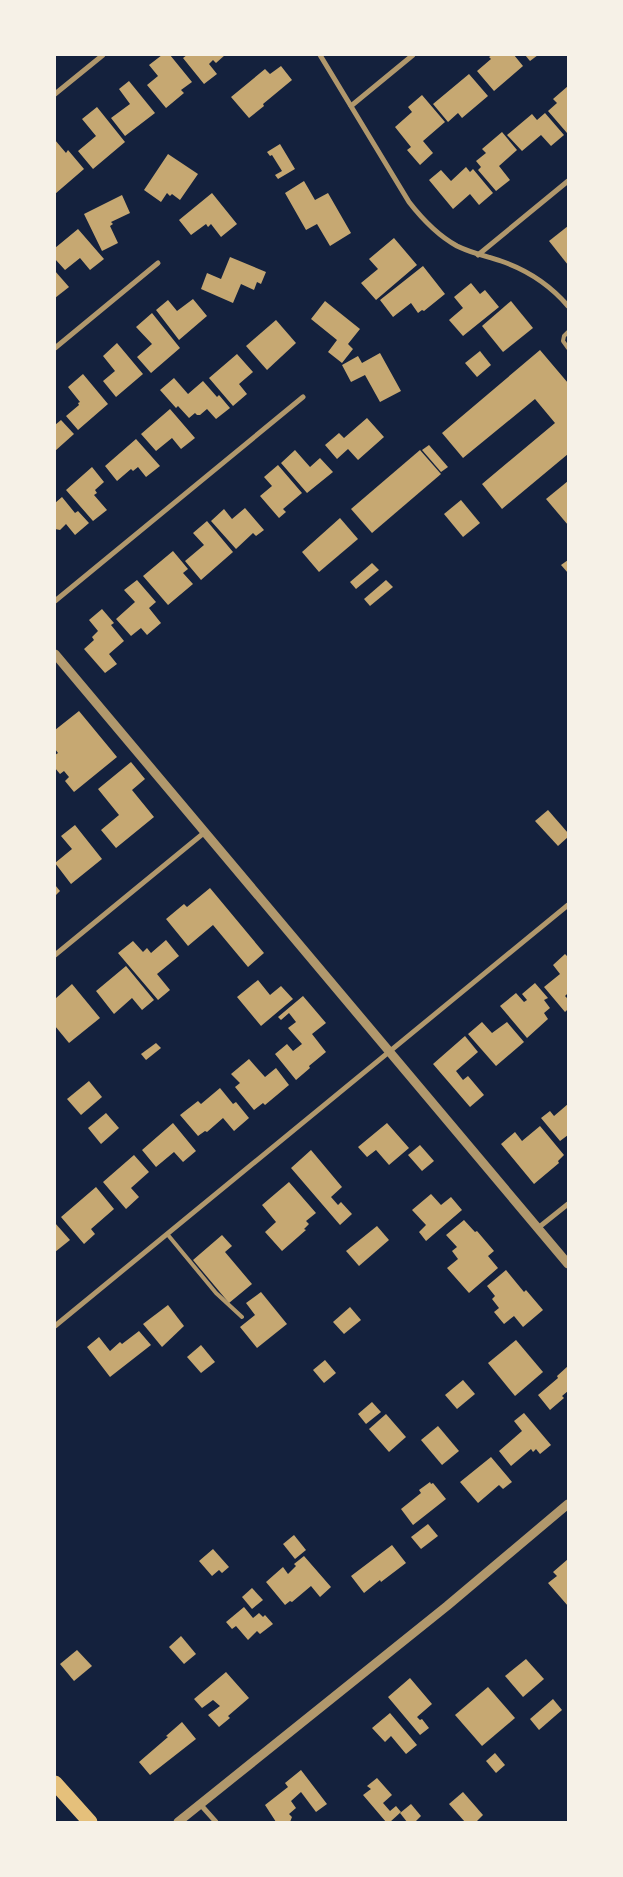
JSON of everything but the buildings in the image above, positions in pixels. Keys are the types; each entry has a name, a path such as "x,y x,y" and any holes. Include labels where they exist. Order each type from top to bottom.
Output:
{"highway":[{"path":"55,1783 90,1822"}],"street":[{"path":"55,94 103,55"},
{"path":"320,55 409,202 422,219 457,246 518,268 541,280 560,296 568,306"},
{"path":"351,106 413,55"},
{"path":"478,255 568,181"},
{"path":"55,348 158,263"},
{"path":"55,601 303,397"},
{"path":"55,654 568,1264"},
{"path":"55,955 204,832"},
{"path":"55,1326 568,905"},
{"path":"538,1228 568,1204"},
{"path":"178,1822 447,1606 568,1504"},
{"path":"200,1804 216,1822"}],"lane":[{"path":"568,332 564,336 563,341 568,348"},
{"path":"168,1235 216,1293 242,1317"}]}
